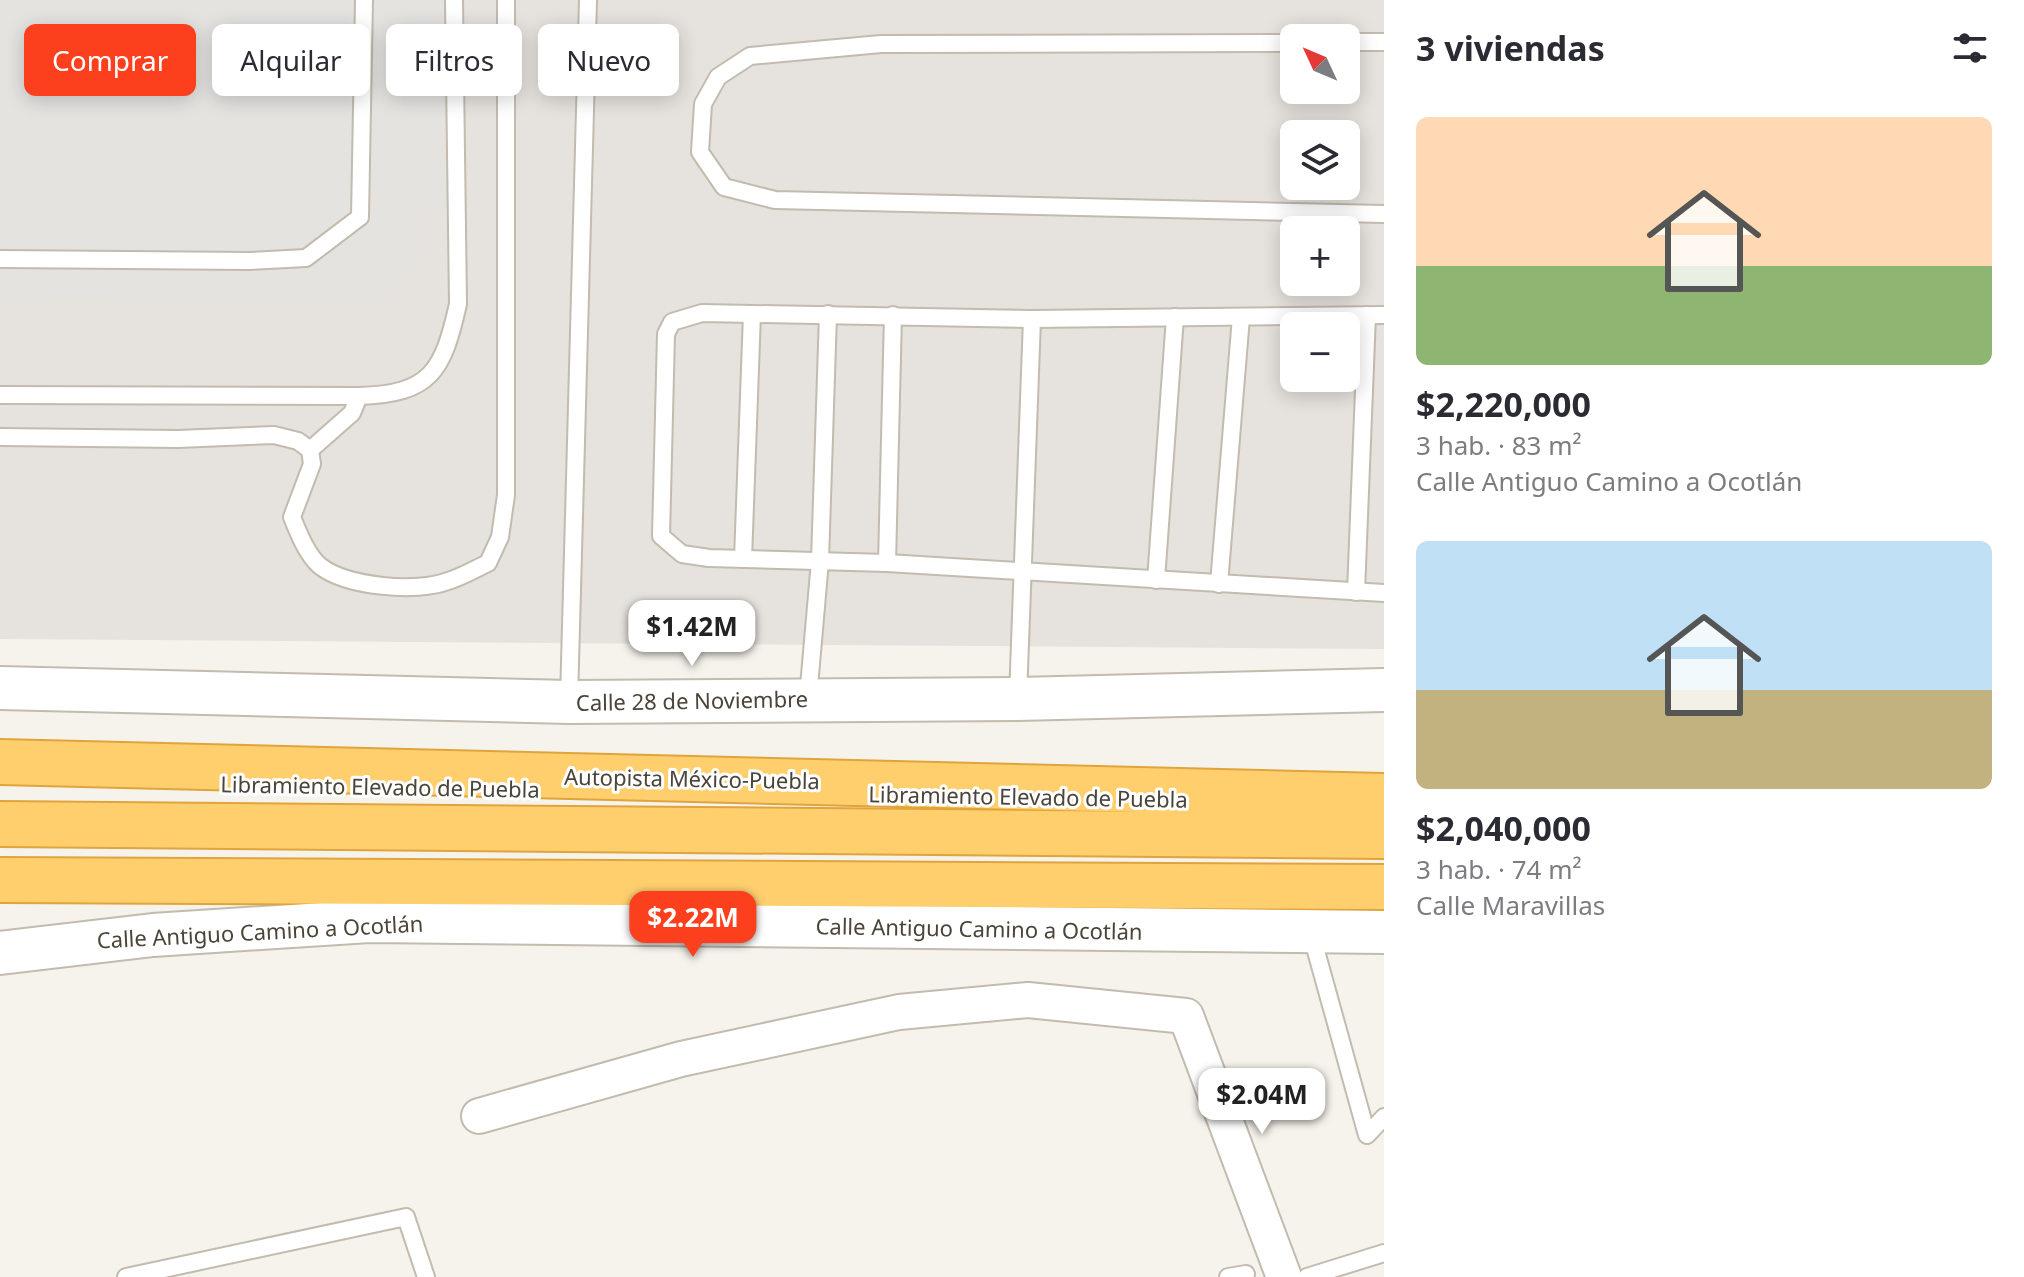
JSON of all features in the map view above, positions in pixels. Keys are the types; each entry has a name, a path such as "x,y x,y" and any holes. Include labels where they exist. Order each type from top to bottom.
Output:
{"highway":[{"name":"Autopista México-Puebla","path":"0,762 1384,796"},
{"name":"Libramiento Elevado de Puebla","path":"0,785 303,784 1384,806"},
{"name":"Libramiento Elevado de Puebla","path":"0,824 1384,836"},
{"path":"0,880 1384,887"}],"street":[{"name":"Calle 28 de Noviembre","path":"0,688 569,702 1018,699 1384,690"},
{"name":"Calle Antiguo Camino a Ocotlán","path":"0,953 153,935 369,921 1384,932"},
{"path":"479,1116 681,1059 899,1012 1028,1000 1186,1016 1284,1277"}],"lane":[{"path":"0,259 250,261 306,258 360,217 364,0"},
{"path":"0,395 359,396 393,395 419,385 435,369 448,348 458,304 454,0"},
{"path":"0,437 178,439 274,435 298,441 310,450 312,464 292,517 299,536 319,565 357,582 403,587 446,583 488,563 500,537 506,495 506,0"},
{"path":"569,702 588,0"},
{"path":"1360,42 1384,42"},
{"path":"1280,43 881,44 750,56 718,77 703,104 700,152 724,187 775,200 1384,214"},
{"path":"1356,592 1376,315 1032,319 702,313 672,322 666,334 661,536 682,554 887,563 1219,584 1356,592 1384,593"},
{"path":"743,559 752,314"},
{"path":"808,700 820,561 828,314"},
{"path":"887,563 893,315"},
{"path":"1156,580 1175,317"},
{"path":"1219,584 1241,317"},
{"path":"1018,699 1032,319"},
{"path":"310,450 352,413 359,396"},
{"path":"1311,933 1367,1135 1384,1117"},
{"path":"126,1277 406,1217 426,1277"},
{"path":"1307,1277 1384,1253"},
{"path":"1228,1277 1246,1274"}],"shaded area":[{"path":"0,0 1384,0 1384,649 0,639"},
{"path":"0,0 463,0 463,24 386,24 386,96 461,96 459,210 421,210 420,267 393,266 392,303 0,298"}]}
